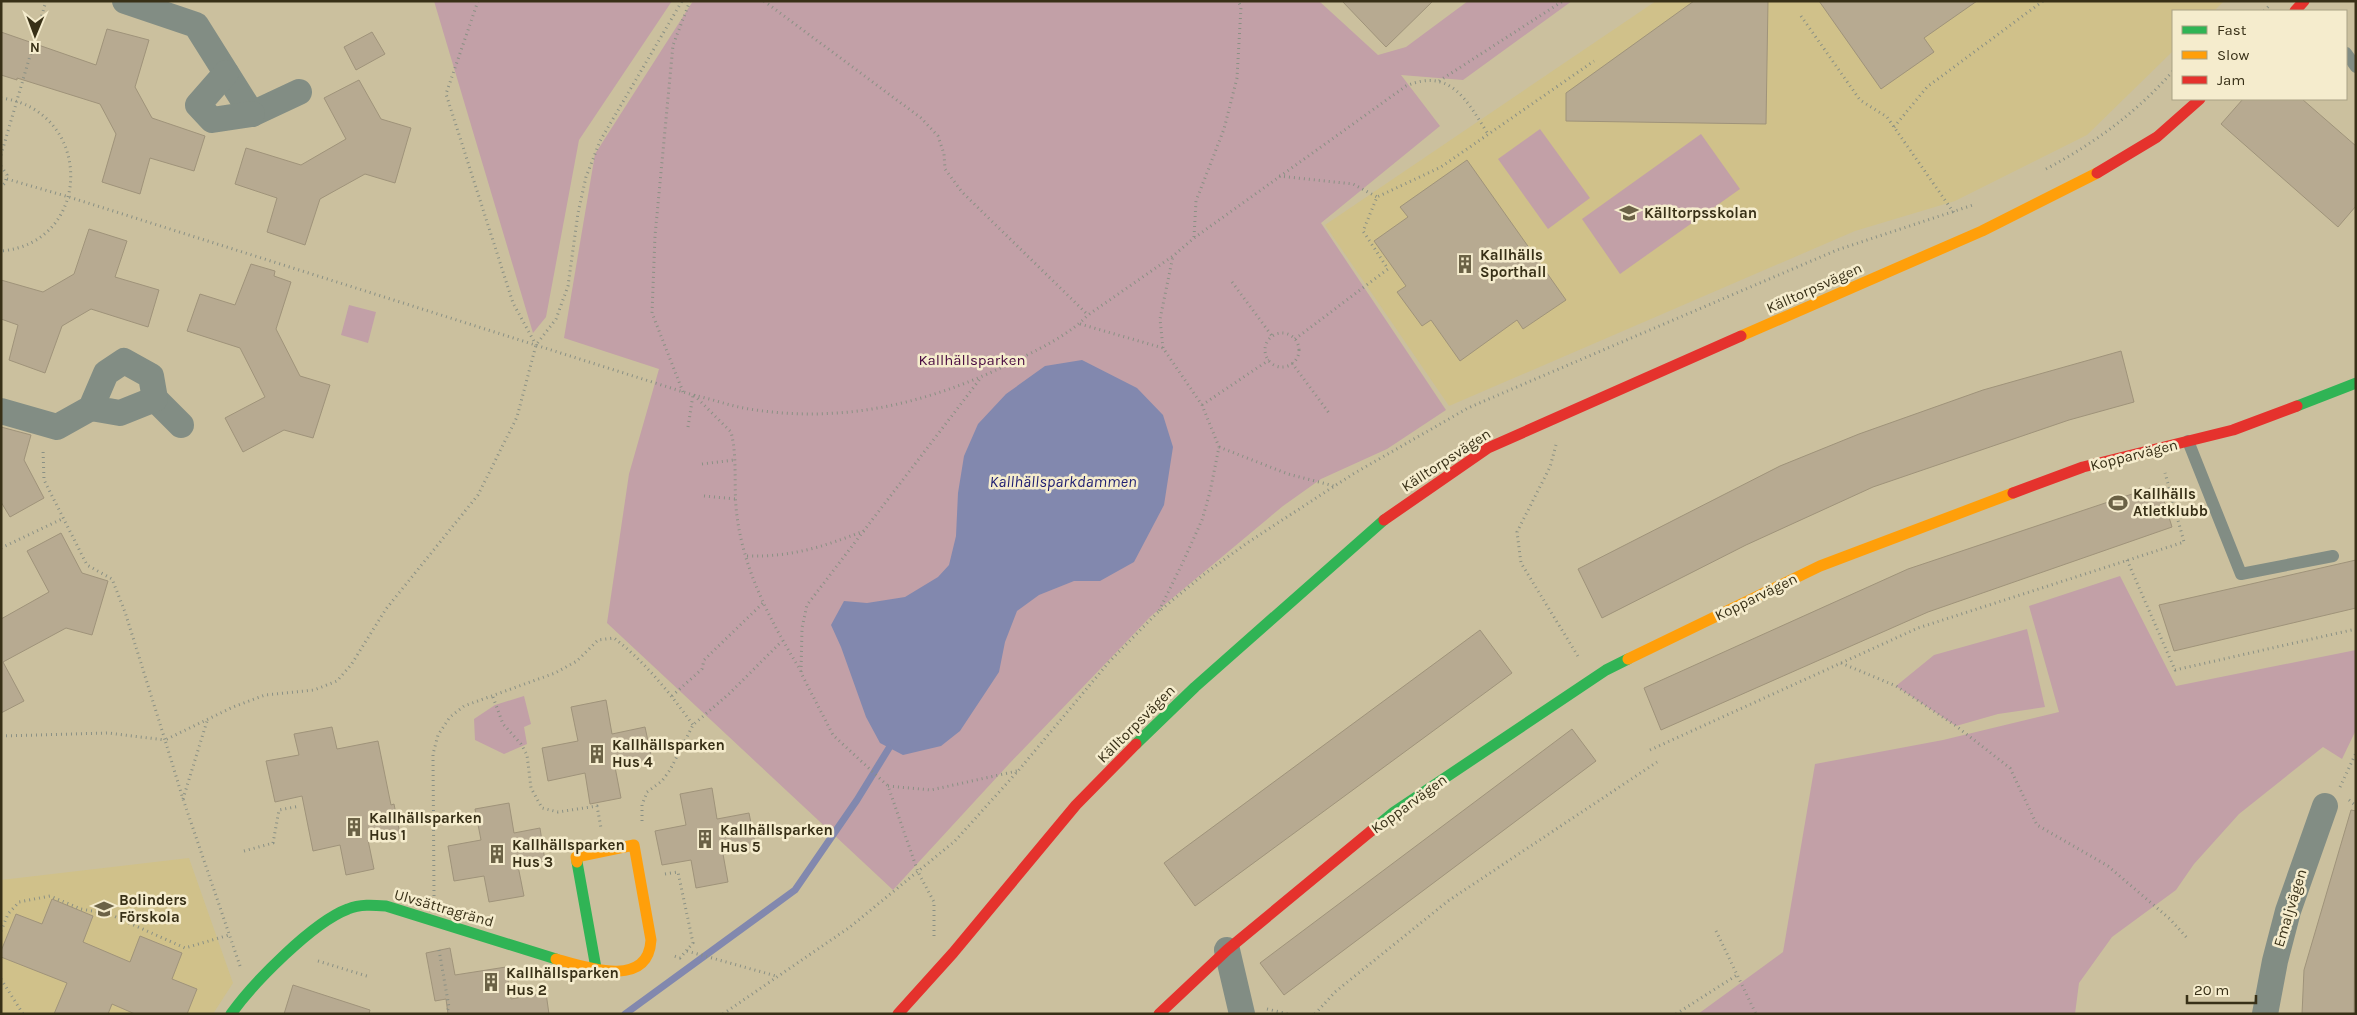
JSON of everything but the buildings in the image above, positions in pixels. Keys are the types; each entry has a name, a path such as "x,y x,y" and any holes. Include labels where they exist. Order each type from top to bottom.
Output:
{"street":[{"path":"125,1 196,25 252,114"},
{"path":"2296,10 2306,1"},
{"path":"226,73 198,105 212,120 252,114 299,92"},
{"name":"Källtorpsvägen","path":"898,1014 953,953 1076,805 1162,718 1271,618 1393,512 1438,480 1488,448 1550,419 1972,235 2081,183 2157,137 2199,100"},
{"path":"1,411 57,427 91,408 106,373 124,361 151,376 154,399 181,425"},
{"name":"Kopparvägen","path":"1159,1014 1227,950 1394,812 1606,670 1820,566 2083,467 2233,430 2356,383"},
{"path":"91,408 120,413 154,399"},
{"name":"Emaljvägen","path":"2265,1014 2275,961 2288,911 2336,798"},
{"path":"596,968 576,857 634,845 651,940 650,950"},
{"name":"Ulvsättragränd","path":"231,1014 249,992 322,923 344,910 364,905 386,906 567,962 596,968 622,971 639,966 650,954 650,950"},
{"path":"1227,950 1242,1014"}],"lane":[{"path":"2347,54 2356,66"},
{"path":"2188,441 2241,574 2333,556"}],"path":[{"path":"1,155 46,1"},
{"path":"478,1 446,94 513,303 536,345"},
{"path":"1,736 108,734 165,740 233,707 265,695 314,690 322,687 337,681 351,666 386,608 478,495 499,457 517,416 536,345 556,320 568,286 578,213 586,177 600,141 682,1"},
{"path":"684,392 652,313 655,236 673,45 690,1"},
{"path":"764,1 921,118 938,136 944,154 945,169 962,192 1088,315"},
{"path":"1194,238 1196,201 1224,129 1237,78 1241,7 1238,1"},
{"path":"1438,82 1563,1"},
{"path":"1894,127 1927,86 2043,1"},
{"path":"1801,16 1860,100 1887,117 1954,212"},
{"path":"1294,339 1388,269 1363,231 1377,197 1441,167 1594,61"},
{"path":"7,179 693,395 748,409 792,413 841,412 897,406 945,392 981,378 1029,354 1079,324 1088,315 1173,256 1194,238 1278,176 1406,86 1419,80 1432,79 1453,87 1467,100 1488,134"},
{"path":"1,98 16,100 38,110 56,127 68,149 72,173 69,197 61,216 48,231 31,244 1,251"},
{"path":"1,166 6,172 7,179 1,187"},
{"path":"1278,176 1353,184 1377,197"},
{"path":"1157,613 1184,562 1202,520 1210,492 1218,447 1202,405 1163,348 1160,319 1173,256"},
{"path":"1232,282 1272,336"},
{"path":"1079,324 1163,348"},
{"path":"1283,333 1294,339 1298,352 1292,363 1278,366 1269,360 1265,350 1268,340 1272,336 1283,333"},
{"path":"1202,405 1269,360"},
{"path":"1292,363 1329,413"},
{"path":"802,672 802,628 807,606 981,378"},
{"path":"688,427 693,395"},
{"path":"693,395 731,432 736,515 747,556 763,603 782,641 802,672 833,735 888,786 918,872 934,902 933,936"},
{"path":"45,423 42,464 44,480 87,565 112,579 126,612 182,799 249,992"},
{"path":"1556,438 1550,467 1516,532 1521,563 1564,634"},
{"path":"1218,447 1272,468 1334,486"},
{"path":"1650,750 1918,628 2184,542 2158,449"},
{"path":"702,464 734,460"},
{"path":"704,496 736,499"},
{"path":"1,548 64,518"},
{"path":"747,556 789,555 825,546 864,531"},
{"path":"2127,560 2175,670 2356,629"},
{"path":"672,696 702,669 704,660 763,603"},
{"path":"446,1014 449,1008 434,920 433,754 438,735 450,717 464,706 556,672 577,660 598,640 614,638 629,650 672,696 693,725"},
{"path":"634,845 643,828 642,805 647,792 662,781 670,770 693,725 730,693 782,641"},
{"path":"1841,663 1896,686 1956,726 2010,768 2037,825 2108,866 2170,919 2187,938"},
{"path":"493,696 503,724 527,755 531,788 542,808 558,812 597,806 605,851"},
{"path":"182,799 207,721"},
{"path":"2356,753 2336,798 2356,806"},
{"path":"1316,1014 1335,992 1448,901 1657,762"},
{"path":"888,786 931,790 1018,771"},
{"path":"244,850 273,842 279,810 300,806"},
{"path":"640,879 678,872 694,943 689,952 680,958 650,950"},
{"path":"1,931 8,914 19,902 50,896 81,909 109,914 185,948 229,934"},
{"path":"1716,931 1756,1014"},
{"path":"689,952 777,976"},
{"path":"291,953 370,977"},
{"path":"1676,1014 1736,975"},
{"path":"1,979 23,1014"}],"shaded area":[{"name":"Källtorpsskolan","path":"1656,1 2224,1 2215,10 2172,10 2172,52 2087,135 1955,201 1855,231 1449,406 1325,225"},
{"name":"Bolinders Förskola","path":"189,858 233,983 213,1014 1,1014 1,880"}],"green space":[{"path":"434,1 672,1 579,140 546,317 533,333"},
{"name":"Kallhällsparken","path":"693,1 1319,1 1378,55 1406,47 1468,1 1572,1 1463,80 1401,75 1440,126 1321,223 1446,410 1387,449 1321,479 1283,506 1151,616 1009,764 893,890 607,623 629,474 659,369 564,338 595,154"},
{"path":"1540,129 1590,198 1548,229 1498,159"},
{"path":"1701,134 1740,189 1620,274 1582,219"},
{"path":"349,305 376,312 368,343 341,335"},
{"path":"2120,576 2176,686 2356,650 2356,730 2342,759 2323,747 2239,814 2194,864 2176,890 2112,937 2079,983 2075,1014 1698,1014 1783,952 1815,764 1943,740 2059,712 2029,606"},
{"path":"2027,629 2045,707 1998,714 1956,726 1896,686 1934,655"},
{"path":"524,696 531,724 524,727 527,744 504,754 475,740 474,719 495,705"}],"water":[{"name":"Kallhällsparkdammen","path":"1082,360 1137,388 1163,415 1173,447 1164,505 1134,562 1100,581 1074,581 1039,595 1017,611 1005,642 999,672 960,731 941,746 903,755 880,743 866,717 841,647 831,625 844,601 867,603 905,597 938,577 949,565 956,536 958,493 964,456 978,424 1006,394 1045,366"}],"waterway":[{"path":"625,1014 795,890 857,800 889,748"}],"traffic: fast":[{"path":"2297,406 2356,383"},
{"path":"1136,744 1195,687 1384,520"},
{"path":"1371,831 1394,812 1606,670 1628,659"},
{"path":"577,862 596,968"},
{"path":"231,1014 268,971 301,940 334,916 357,906 386,906 556,959"}],"traffic: slow":[{"path":"1741,336 1982,231 2097,173"},
{"path":"1628,659 1820,566 2013,493"},
{"path":"556,959 599,970 628,970 639,965 647,955 651,940 634,845 576,857 577,862"}],"traffic: jam":[{"path":"2296,10 2304,1"},
{"path":"2097,173 2157,137 2199,100"},
{"path":"1384,520 1488,448 1741,336"},
{"path":"2013,493 2083,467 2233,430 2297,406"},
{"path":"898,1014 953,953 1076,805 1136,744"},
{"path":"1159,1014 1227,950 1371,831"}],"place":[{"name":"Källtorpsskolan","path":"1629,213"},
{"name":"Kallhälls Sporthall","path":"1465,264"},
{"name":"Kallhälls Atletklubb","path":"2118,503"},
{"name":"Kallhällsparken Hus 4","path":"597,754"},
{"name":"Kallhällsparken Hus 1","path":"354,827"},
{"name":"Kallhällsparken Hus 5","path":"705,839"},
{"name":"Kallhällsparken Hus 3","path":"497,854"},
{"name":"Bolinders Förskola","path":"104,909"},
{"name":"Kallhällsparken Hus 2","path":"491,982"}]}
